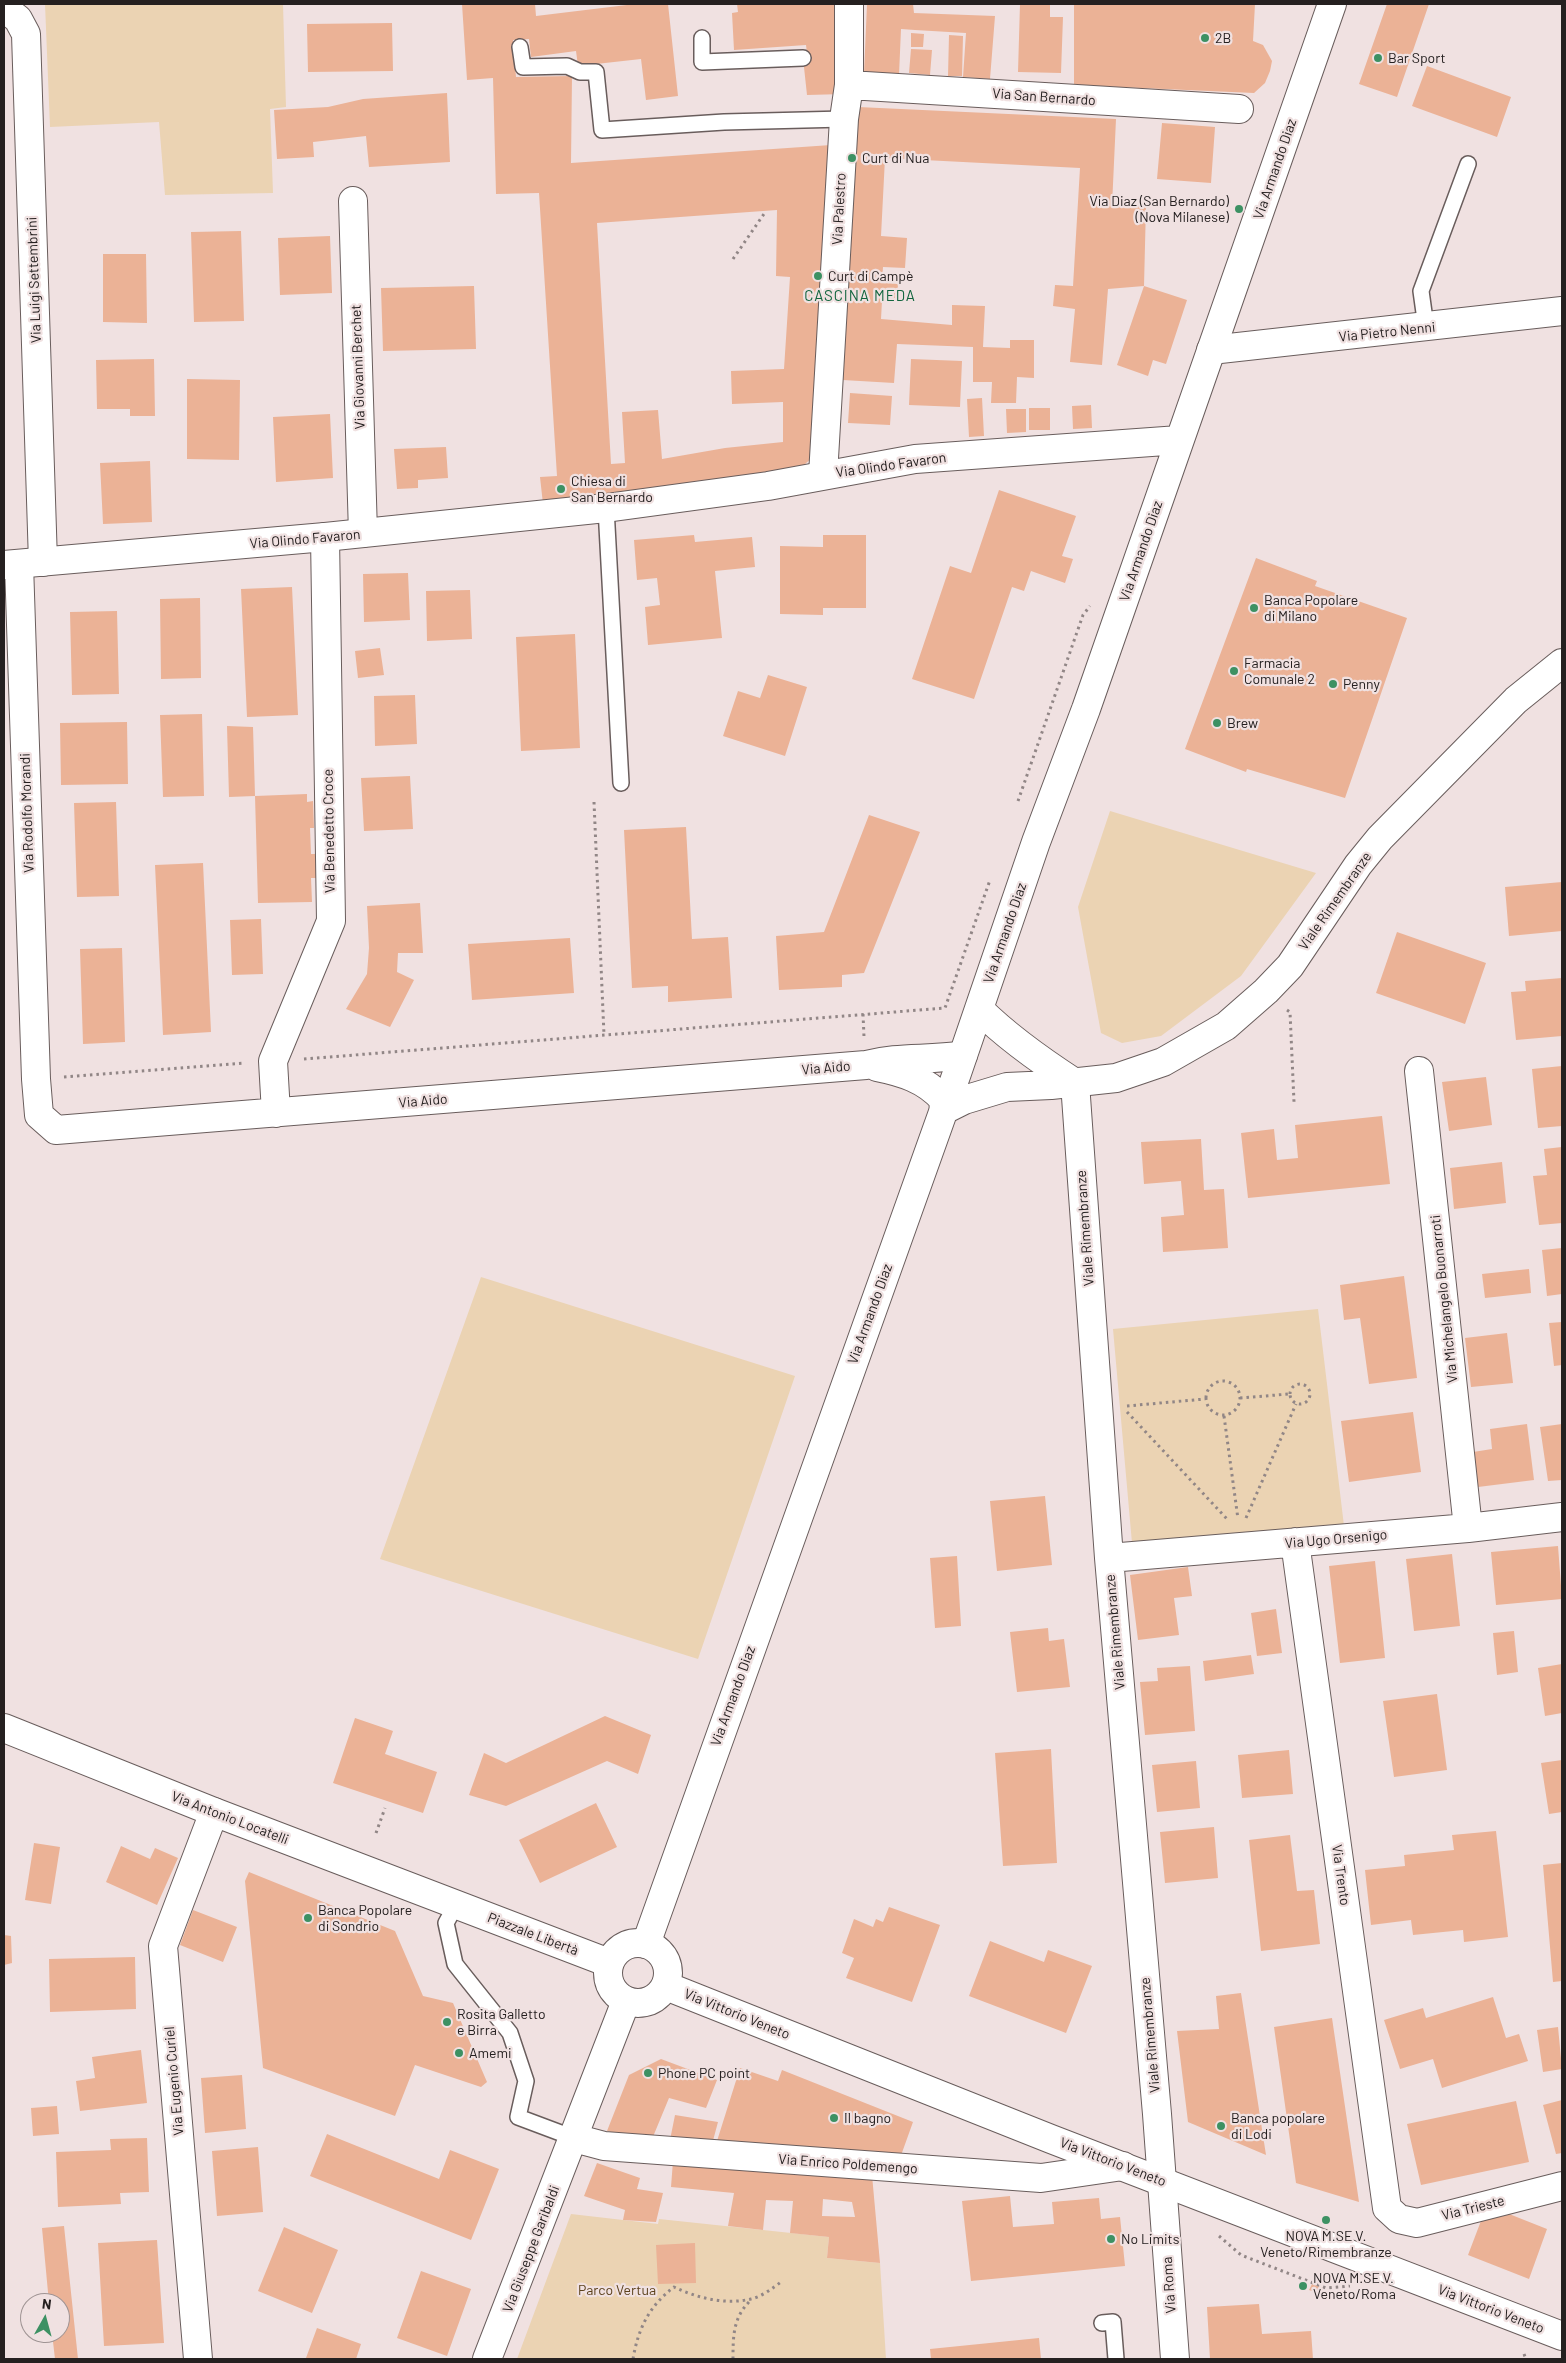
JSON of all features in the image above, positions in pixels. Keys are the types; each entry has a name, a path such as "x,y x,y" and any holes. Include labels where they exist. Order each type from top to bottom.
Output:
{"street":[{"name":"Via Palestro","path":"823,475 844,119 849,85 849,4"},
{"name":"Via Armando Diaz","path":"646,1944 674,1860 944,1110 1332,4"},
{"name":"Via Luigi Settembrini","path":"4,8 18,19 26,34 22,564"},
{"name":"Via San Bernardo","path":"849,85 1240,109"},
{"name":"Via Giovanni Berchet","path":"353,201 363,533"},
{"name":"Via Pietro Nenni","path":"1211,350 1562,312"},
{"name":"Via Olindo Favaron","path":"22,564 325,537 606,508 768,486 915,458 1179,440"},
{"name":"Via Benedetto Croce","path":"276,1113 273,1061 331,921 325,537"},
{"name":"Via Rodolfo Morandi","path":"22,564 36,1070"},
{"name":"Viale Rimembranze","path":"944,1110 964,1100 1007,1087 1075,1083 1116,1078 1162,1062 1226,1026 1266,991 1290,966 1358,865 1380,838 1516,700 1562,664"},
{"path":"979,1009 999,1029 1032,1055 1075,1083"},
{"name":"Via Aido","path":"36,1070 39,1115 56,1130 276,1113 865,1054 887,1059 941,1059 963,1055"},
{"name":"Via Aido","path":"865,1054 925,1083 943,1099 944,1110"},
{"name":"Via Michelangelo Buonarroti","path":"1419,1071 1468,1528"},
{"name":"Viale Rimembranze","path":"1075,1083 1108,1558 1161,2180"},
{"name":"Via Ugo Orsenigo","path":"1108,1558 1468,1528 1562,1517"},
{"name":"Via Trento","path":"1295,1542 1387,2208"},
{"name":"Via Antonio Locatelli","path":"4,1728 214,1812 456,1904"},
{"name":"Via Eugenio Curiel","path":"198,2359 163,1946 214,1812"},
{"name":"Piazzale Libertà","path":"456,1904 609,1963"},
{"path":"637,1943 646,1944 659,1952 666,1962 668,1974 666,1986 659,1995 649,2001 637,2003 626,2001 610,1986 609,1963 615,1953 625,1946 637,1943"},
{"name":"Via Vittorio Veneto","path":"666,1986 1562,2336"},
{"path":"574,2138 626,2001"},
{"name":"Via Enrico Poldemengo","path":"574,2138 604,2146 1041,2178 1123,2166"},
{"name":"Via Giuseppe Garibaldi","path":"487,2359 574,2138"},
{"name":"Via Roma","path":"1161,2180 1175,2359"},
{"name":"Via Trieste","path":"1387,2208 1399,2220 1417,2223 1562,2186"}],"lane":[{"path":"702,38 702,62 804,58"},
{"path":"520,47 523,67 567,66 580,72 596,72 602,130 724,122 844,119"},
{"path":"1426,327 1421,291 1468,164"},
{"path":"606,508 621,783"},
{"path":"456,1904 446,1923 455,1964 510,2033 526,2081 518,2117 574,2138"},
{"path":"1102,2323 1113,2322 1116,2359"}],"path":[{"path":"733,259 766,211"},
{"path":"1015,810 1083,615 1093,603"},
{"path":"594,802 604,1035"},
{"path":"36,1070 273,1061 945,1008 993,873"},
{"path":"1266,991 1290,1012 1294,1102"},
{"path":"863,1014 865,1054"},
{"path":"1228,1381 1236,1387 1240,1398 1238,1406 1232,1413 1224,1416 1211,1411 1206,1399 1208,1389 1212,1385 1216,1382 1228,1381"},
{"path":"1289,1394 1291,1388 1296,1384 1308,1387 1309,1399 1296,1404"},
{"path":"1240,1398 1289,1394"},
{"path":"1289,1394 1296,1404"},
{"path":"1206,1399 1121,1406 1233,1525"},
{"path":"1243,1524 1296,1404"},
{"path":"1224,1416 1238,1522"},
{"path":"376,1833 385,1808"},
{"path":"1216,2233 1241,2255 1326,2288 1350,2286 1359,2289"},
{"path":"733,2359 733,2330 741,2310 751,2299 782,2282"},
{"path":"633,2359 636,2342 646,2315 663,2295 674,2287 694,2296 714,2300 751,2299"},
{"path":"1515,2350 1524,2354 1526,2359"}],"green space":[{"path":"45,4 283,4 286,107 270,109 273,193 165,195 159,122 50,127"},
{"path":"1110,811 1316,873 1241,976 1161,1036 1122,1043 1101,1033 1078,907"},
{"path":"481,1277 795,1376 698,1659 380,1559"},
{"path":"1318,1309 1344,1526 1132,1543 1113,1329"},
{"name":"Parco Vertua","path":"571,2214 658,2224 659,2219 829,2237 827,2258 880,2263 886,2359 517,2359"}],"building":[{"path":"462,4 535,4 536,16 635,4 668,4 678,96 646,100 641,59 578,66 576,51 531,57 529,39 513,40 516,77 572,76 571,163 831,145 814,456 795,473 543,504 540,477 557,476 539,193 496,194 493,78 467,80","holes":["777,210 776,276 790,277 784,369 731,371 732,404 783,402 783,442 725,448 662,459 658,410 622,412 625,463 611,464 597,223"]},
{"path":"737,4 840,4 844,94 807,95 803,58 807,53 806,45 734,50 732,13 738,12"},
{"path":"867,4 913,4 914,13 995,16 990,79 963,77 966,33 901,29 899,75 864,74"},
{"path":"1020,4 1050,4 1050,17 1063,17 1061,73 1018,72"},
{"path":"1074,4 1255,4 1253,41 1263,45 1272,61 1270,71 1265,83 1254,93 1074,85"},
{"path":"1387,4 1429,4 1397,97 1359,84"},
{"path":"392,23 393,71 308,72 307,24"},
{"path":"911,33 924,34 923,47 911,47"},
{"path":"949,35 963,36 962,76 948,76"},
{"path":"911,49 932,50 930,75 909,73"},
{"path":"1427,66 1511,97 1497,137 1412,106"},
{"path":"447,93 450,162 369,167 366,136 313,142 314,157 277,159 274,110 328,107 363,99"},
{"path":"858,107 1116,119 1112,206 1146,205 1144,286 1108,289 1102,365 1070,362 1075,309 1053,306 1055,285 1073,286 1080,168 885,158 881,236 907,238 905,268 883,267 882,283 898,284 897,302 882,301 881,319 952,325 952,305 985,306 983,347 1010,348 1010,340 1034,340 1034,378 1017,377 1016,403 991,403 992,382 973,382 973,347 897,344 894,383 843,380"},
{"path":"1162,123 1215,127 1211,183 1157,179"},
{"path":"241,231 244,321 194,322 191,232"},
{"path":"330,236 332,293 280,295 278,238"},
{"path":"103,254 146,254 147,323 103,322"},
{"path":"474,286 476,349 383,351 381,288"},
{"path":"1144,286 1187,300 1166,364 1153,360 1148,376 1117,365"},
{"path":"154,359 155,416 130,416 130,409 97,409 96,360"},
{"path":"911,359 962,361 960,407 909,405"},
{"path":"187,379 240,380 239,460 187,459"},
{"path":"850,393 892,396 890,425 848,423"},
{"path":"982,398 984,436 969,437 967,399"},
{"path":"1091,405 1092,428 1073,429 1072,406"},
{"path":"1029,408 1050,408 1050,430 1029,430"},
{"path":"1006,409 1026,409 1026,432 1007,433"},
{"path":"330,414 333,478 276,482 273,417"},
{"path":"446,447 448,478 418,480 418,488 397,489 394,449"},
{"path":"150,461 152,522 103,524 100,463"},
{"path":"999,490 1076,516 1062,556 1073,559 1065,583 1031,571 1024,591 1012,587 974,699 912,679 950,566 971,573"},
{"path":"694,535 695,542 752,537 755,567 715,571 722,638 648,645 645,607 660,605 657,578 637,580 634,540"},
{"path":"823,535 866,535 866,608 823,608 823,615 780,614 780,546 823,547"},
{"path":"1256,558 1317,581 1315,586 1407,618 1345,798 1247,769 1246,772 1185,749"},
{"path":"408,573 410,620 364,622 363,574"},
{"path":"292,587 298,715 247,717 241,589"},
{"path":"470,590 472,639 427,641 426,591"},
{"path":"200,598 201,678 161,679 160,599"},
{"path":"117,611 119,694 72,695 70,612"},
{"path":"575,634 580,748 521,751 516,637"},
{"path":"380,648 384,675 358,678 355,651"},
{"path":"768,675 807,687 785,756 723,736 738,691 760,698"},
{"path":"415,695 417,744 375,746 374,696"},
{"path":"202,714 204,796 163,797 160,715"},
{"path":"127,722 128,784 61,785 60,723"},
{"path":"227,726 253,727 255,796 229,797"},
{"path":"410,776 413,829 364,831 361,778"},
{"path":"307,794 307,802 313,801 314,828 310,828 311,854 316,854 317,878 311,878 312,902 258,903 255,796"},
{"path":"116,802 119,896 77,897 74,803"},
{"path":"869,815 920,832 864,973 842,975 842,987 779,990 776,936 824,932"},
{"path":"686,827 692,939 728,937 732,998 668,1002 668,986 632,988 624,830"},
{"path":"203,863 211,1032 163,1035 155,865"},
{"path":"1562,882 1562,931 1509,936 1505,887"},
{"path":"420,903 423,953 398,953 397,972 414,980 390,1027 346,1009 367,974 369,948 367,906"},
{"path":"261,919 263,974 232,975 230,920"},
{"path":"1397,932 1486,963 1465,1024 1376,993"},
{"path":"570,938 574,993 472,1000 468,944"},
{"path":"122,948 125,1042 83,1044 80,949"},
{"path":"1562,978 1562,1036 1516,1040 1511,992 1526,991 1525,981"},
{"path":"1562,1066 1562,1126 1538,1128 1532,1069"},
{"path":"1486,1077 1492,1125 1449,1131 1442,1082"},
{"path":"1382,1116 1390,1184 1248,1198 1241,1133 1274,1129 1277,1160 1298,1158 1295,1125"},
{"path":"1201,1139 1204,1190 1224,1189 1228,1248 1163,1252 1161,1217 1184,1215 1181,1181 1144,1184 1141,1142"},
{"path":"1562,1147 1562,1223 1539,1225 1533,1176 1547,1175 1544,1149"},
{"path":"1502,1162 1506,1203 1454,1209 1450,1168"},
{"path":"1562,1248 1562,1294 1547,1296 1542,1250"},
{"path":"1529,1269 1531,1293 1485,1298 1482,1274"},
{"path":"1404,1276 1417,1378 1369,1384 1360,1318 1344,1320 1340,1285"},
{"path":"1562,1322 1562,1365 1554,1366 1549,1323"},
{"path":"1507,1333 1513,1383 1471,1387 1465,1338"},
{"path":"1413,1412 1421,1472 1349,1482 1341,1421"},
{"path":"1527,1424 1534,1480 1478,1487 1473,1452 1492,1449 1490,1429"},
{"path":"1562,1424 1562,1480 1548,1481 1540,1427"},
{"path":"1045,1496 1052,1565 997,1571 990,1501"},
{"path":"1558,1546 1562,1599 1496,1605 1491,1552"},
{"path":"1452,1554 1460,1626 1414,1631 1406,1559"},
{"path":"957,1556 961,1626 935,1628 930,1558"},
{"path":"1375,1561 1385,1658 1340,1663 1329,1566"},
{"path":"1188,1567 1192,1596 1174,1598 1179,1635 1138,1640 1130,1575"},
{"path":"1276,1609 1282,1653 1257,1656 1251,1613"},
{"path":"1048,1628 1049,1641 1064,1639 1070,1687 1017,1692 1010,1632"},
{"path":"1514,1631 1518,1672 1497,1675 1493,1633"},
{"path":"1251,1655 1254,1674 1205,1681 1203,1661"},
{"path":"1562,1664 1562,1713 1545,1716 1538,1668"},
{"path":"1190,1666 1195,1731 1145,1735 1140,1682 1158,1681 1157,1668"},
{"path":"1437,1694 1447,1770 1394,1777 1383,1701"},
{"path":"605,1716 651,1735 638,1774 607,1761 506,1806 469,1795 484,1753 506,1763"},
{"path":"355,1718 393,1731 385,1754 437,1772 423,1813 333,1783"},
{"path":"1051,1749 1057,1863 1003,1866 995,1753"},
{"path":"1289,1750 1293,1794 1242,1798 1238,1755"},
{"path":"1562,1760 1562,1812 1549,1814 1541,1763"},
{"path":"1196,1761 1200,1808 1157,1812 1152,1765"},
{"path":"596,1803 617,1847 540,1883 519,1840"},
{"path":"1214,1827 1218,1878 1165,1883 1160,1832"},
{"path":"1496,1831 1508,1937 1464,1942 1463,1930 1413,1935 1411,1920 1371,1925 1365,1870 1405,1866 1404,1855 1454,1850 1452,1835"},
{"path":"1290,1835 1297,1891 1314,1890 1320,1944 1261,1951 1249,1840"},
{"path":"34,1843 60,1847 51,1904 25,1900"},
{"path":"121,1846 150,1859 155,1848 178,1858 157,1905 106,1882"},
{"path":"1562,1863 1562,1981 1553,1982 1543,1865"},
{"path":"249,1872 395,1931 423,1996 453,2003 487,2082 481,2087 415,2065 395,2116 263,2068 245,1881"},
{"path":"889,1907 940,1925 912,2002 846,1978 854,1958 842,1953 854,1919 873,1927 876,1919 883,1922"},
{"path":"193,1910 237,1927 223,1962 180,1945"},
{"path":"4,1935 11,1936 12,1963 4,1965"},
{"path":"990,1941 1044,1962 1048,1950 1092,1966 1066,2033 969,1996"},
{"path":"135,1957 136,2009 50,2012 49,1959"},
{"path":"1241,1993 1266,2155 1188,2122 1177,2031 1219,2029 1216,1996"},
{"path":"1493,1997 1506,2038 1519,2034 1528,2061 1442,2088 1433,2059 1400,2069 1384,2020 1423,2008 1426,2018"},
{"path":"1332,2018 1359,2202 1296,2183 1274,2027"},
{"path":"1558,2027 1562,2069 1543,2072 1537,2030"},
{"path":"141,2050 147,2103 80,2111 76,2081 95,2078 92,2057"},
{"path":"661,2059 717,2080 706,2108 669,2098 650,2144 607,2131 629,2075"},
{"path":"740,2068 778,2081 782,2070 913,2122 899,2161 717,2141"},
{"path":"242,2075 246,2129 205,2133 201,2078"},
{"path":"1562,2100 1562,2153 1556,2154 1543,2105"},
{"path":"1516,2101 1529,2162 1421,2185 1407,2124"},
{"path":"57,2106 59,2134 33,2136 31,2108"},
{"path":"675,2115 718,2122 711,2148 669,2145"},
{"path":"327,2134 439,2179 450,2150 499,2169 471,2240 310,2176"},
{"path":"147,2138 149,2192 120,2193 121,2204 58,2207 56,2152 111,2150 110,2139"},
{"path":"258,2147 263,2212 217,2216 212,2151"},
{"path":"673,2161 872,2175 880,2263 827,2258 829,2237 790,2233 793,2201 766,2200 763,2230 728,2226 734,2193 671,2187","holes":["823,2199 852,2202 855,2217 822,2216"]},
{"path":"597,2163 640,2178 637,2189 663,2193 656,2222 623,2220 625,2210 584,2196"},
{"path":"1010,2196 1013,2227 1054,2224 1052,2202 1099,2198 1101,2219 1120,2217 1125,2266 971,2281 962,2201"},
{"path":"1499,2210 1547,2229 1529,2279 1468,2255 1484,2213 1496,2218"},
{"path":"64,2226 78,2359 55,2359 53,2343 70,2343 70,2293 48,2293 42,2228"},
{"path":"284,2227 338,2250 312,2313 258,2291"},
{"path":"157,2240 164,2343 104,2346 98,2243"},
{"path":"695,2243 696,2283 658,2284 656,2245"},
{"path":"421,2271 471,2289 447,2356 397,2338"},
{"path":"1312,2284 1323,2288 1321,2294 1309,2290"},
{"path":"1259,2304 1262,2334 1311,2331 1313,2359 1210,2359 1207,2307"},
{"path":"317,2328 361,2344 356,2359 306,2358"},
{"path":"1039,2338 1041,2359 931,2359 930,2349"}],"place":[{"name":"2B","path":"1205,38"},
{"name":"Bar Sport","path":"1378,58"},
{"name":"Curt di Nua","path":"852,158"},
{"name":"Via Diaz (San Bernardo) (Nova Milanese)","path":"1239,209"},
{"name":"Curt di Campè","path":"818,276"},
{"name":"Chiesa di San Bernardo","path":"561,489"},
{"name":"Banca Popolare di Milano","path":"1254,608"},
{"name":"Farmacia Comunale 2","path":"1234,671"},
{"name":"Penny","path":"1333,684"},
{"name":"Brew","path":"1217,723"},
{"name":"Banca Popolare di Sondrio","path":"308,1918"},
{"name":"Rosita Galletto e Birra","path":"447,2022"},
{"name":"Amemi","path":"459,2053"},
{"name":"Phone PC point","path":"648,2073"},
{"name":"Il bagno","path":"834,2118"},
{"name":"Banca popolare di Lodi","path":"1221,2126"},
{"name":"NOVA M.SE V. Veneto/Rimembranze","path":"1326,2220"},
{"name":"No Limits","path":"1111,2239"},
{"name":"NOVA M.SE V. Veneto/Roma","path":"1303,2286"}],"district":[{"name":"CASCINA MEDA","path":"860,296"}]}
